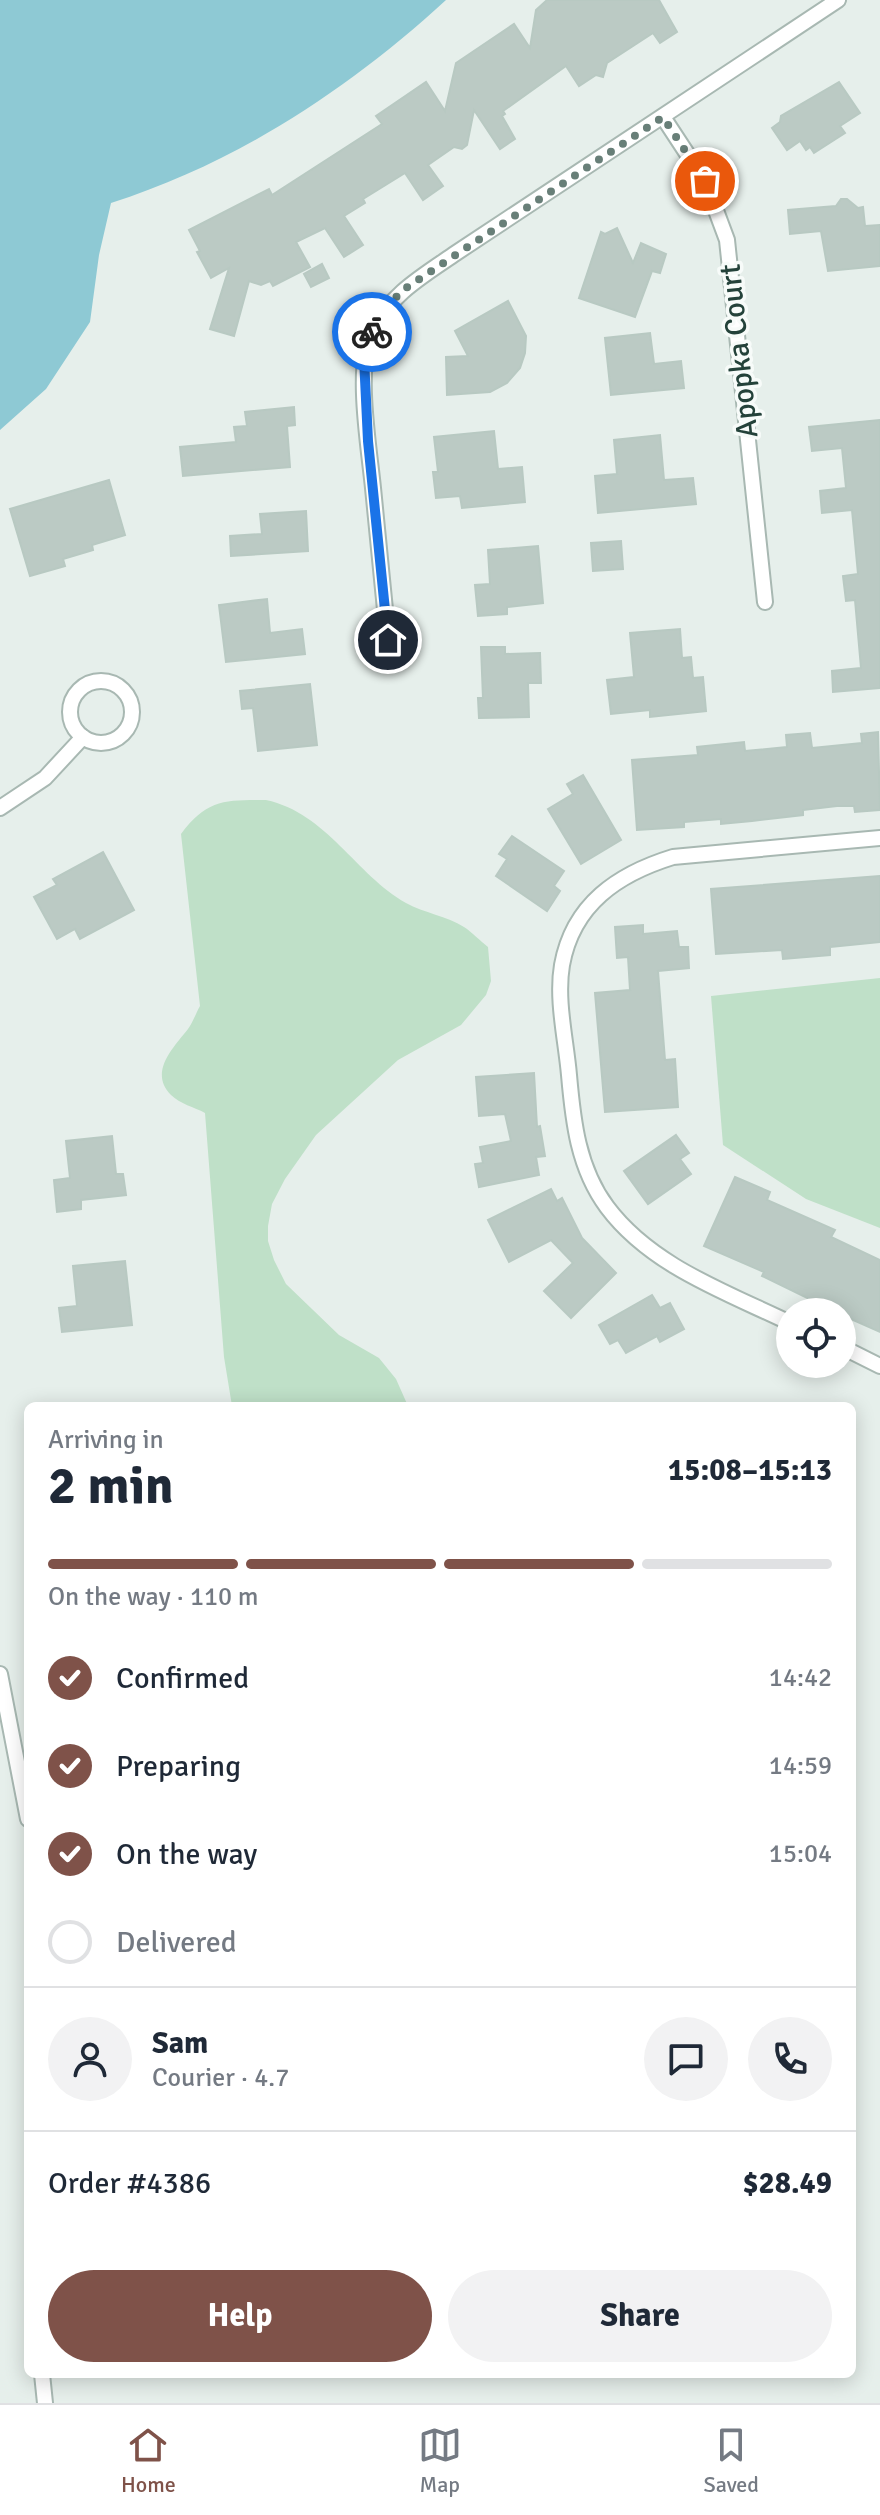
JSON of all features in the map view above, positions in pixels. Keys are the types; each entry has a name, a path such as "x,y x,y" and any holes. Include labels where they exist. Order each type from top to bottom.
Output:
{"street":[{"path":"388,640 364,358 371,332 384,310 403,290 838,0"},
{"name":"Apopka Court","path":"663,117 705,181 727,240 765,602"},
{"path":"96,681 116,684 130,700 133,711 130,726 123,735 108,743 97,743 83,737 75,729 71,718 74,697 87,684 96,681"},
{"path":"0,808 45,778 83,737"},
{"path":"776,1316 693,1276 643,1247 606,1206 584,1163 575,1133 561,997 562,965 575,929 599,895 620,878 649,865 673,857 880,838"},
{"path":"856,1354 880,1366"},
{"path":"0,1674 24,1798"},
{"path":"43,2378 48,2399"}],"green space":[{"path":"239,800 266,800 307,818 388,891 406,903 457,923 488,947 491,981 486,995 461,1025 398,1060 316,1135 285,1179 272,1204 268,1226 268,1241 286,1284 339,1335 379,1358 396,1379 406,1402 231,1402 224,1357 205,1113 171,1095 162,1078 170,1052 190,1026 200,1006 181,834 190,822 209,808"},
{"path":"880,978 880,1228 806,1199 723,1145 711,996"}],"water":[{"path":"0,0 446,0 370,64 289,120 203,167 111,203 99,255 90,322 46,389 0,430"}],"building":[{"path":"547,0 659,0 677,32 660,43 653,33 607,63 603,77 596,75 579,86 566,66 503,111 505,114 502,116 515,139 500,149 474,110 467,145 462,149 454,147 428,165 443,186 423,200 405,173 363,199 365,203 344,216 363,245 344,257 325,228 296,242 310,267 273,286 270,281 261,285 249,281 234,336 210,329 229,268 211,278 189,230 269,189 272,195 382,124 376,116 426,82 445,111 456,63 514,24 530,48 536,10"},
{"path":"839,82 860,113 840,126 845,133 814,153 810,147 806,150 800,141 787,150 772,128 780,122 781,116"},
{"path":"841,199 847,199 858,208 863,207 865,226 880,225 880,266 828,271 821,231 790,234 788,210 836,206"},
{"path":"617,228 633,263 641,243 666,254 660,273 652,271 635,317 579,298 601,232 605,234"},
{"path":"322,264 329,278 311,287 304,274"},
{"path":"508,301 526,336 520,368 507,383 490,392 447,395 446,357 468,356 455,331"},
{"path":"650,333 654,364 681,361 684,388 611,395 605,338"},
{"path":"294,407 295,425 287,426 290,467 183,476 180,447 236,442 234,427 247,426 245,412"},
{"path":"880,420 880,688 833,692 832,671 861,668 855,600 846,601 843,576 858,574 852,510 822,513 820,491 846,488 842,448 812,451 809,427"},
{"path":"494,431 498,469 522,467 525,502 462,508 460,496 436,498 433,472 438,472 434,437"},
{"path":"660,435 664,480 693,478 696,504 598,513 595,476 617,474 614,440"},
{"path":"109,480 125,535 92,545 93,550 63,559 65,566 30,576 10,509"},
{"path":"306,511 308,551 231,556 230,536 262,534 260,514"},
{"path":"621,541 623,569 593,571 591,543"},
{"path":"538,546 543,603 507,607 507,614 478,616 475,585 490,584 488,550"},
{"path":"267,599 270,633 302,629 305,654 226,662 219,605"},
{"path":"680,629 682,658 691,657 693,678 703,677 706,711 650,717 650,710 611,714 607,680 634,677 630,633"},
{"path":"481,647 505,647 505,654 540,653 541,683 528,683 529,717 479,718 478,698 483,698"},
{"path":"310,684 317,745 258,751 253,708 242,709 240,691"},
{"path":"878,732 880,810 855,812 854,806 837,806 803,810 803,815 721,824 721,819 684,822 684,827 637,830 632,760 698,755 697,747 744,742 745,751 787,747 786,735 810,733 812,748 862,743 861,734"},
{"path":"583,775 621,840 581,864 548,809 573,794 567,784"},
{"path":"512,836 564,871 554,886 560,891 547,911 496,876 507,859 499,854"},
{"path":"103,852 134,910 80,939 75,929 57,939 34,897 57,885 53,879"},
{"path":"880,876 880,942 830,947 830,955 783,959 782,950 716,954 711,889"},
{"path":"643,925 643,934 677,931 679,947 688,947 689,968 658,971 665,1060 675,1059 678,1107 605,1112 595,993 630,990 628,957 617,958 615,927"},
{"path":"534,1073 537,1127 540,1126 545,1156 536,1157 539,1175 479,1187 475,1164 483,1163 480,1147 511,1141 505,1114 479,1116 476,1077"},
{"path":"676,1135 689,1153 680,1159 691,1174 648,1204 624,1171"},
{"path":"112,1136 116,1174 123,1174 126,1195 81,1200 81,1209 57,1212 54,1180 70,1178 66,1141"},
{"path":"735,1177 770,1192 767,1200 835,1230 831,1237 880,1260 880,1332 856,1321 856,1298 807,1298 762,1276 764,1272 704,1246"},
{"path":"551,1189 557,1201 562,1198 582,1238 616,1273 571,1318 544,1291 573,1263 551,1240 509,1262 488,1220"},
{"path":"125,1261 132,1325 62,1332 59,1308 77,1306 73,1266"},
{"path":"652,1295 660,1308 670,1303 684,1329 660,1342 657,1336 626,1353 618,1340 610,1344 599,1325"}],"way so far":[{"path":"372,332 384,310 403,290 663,117 705,181"}],"route":[{"path":"372,332 364,358 368,441 388,640"}]}
